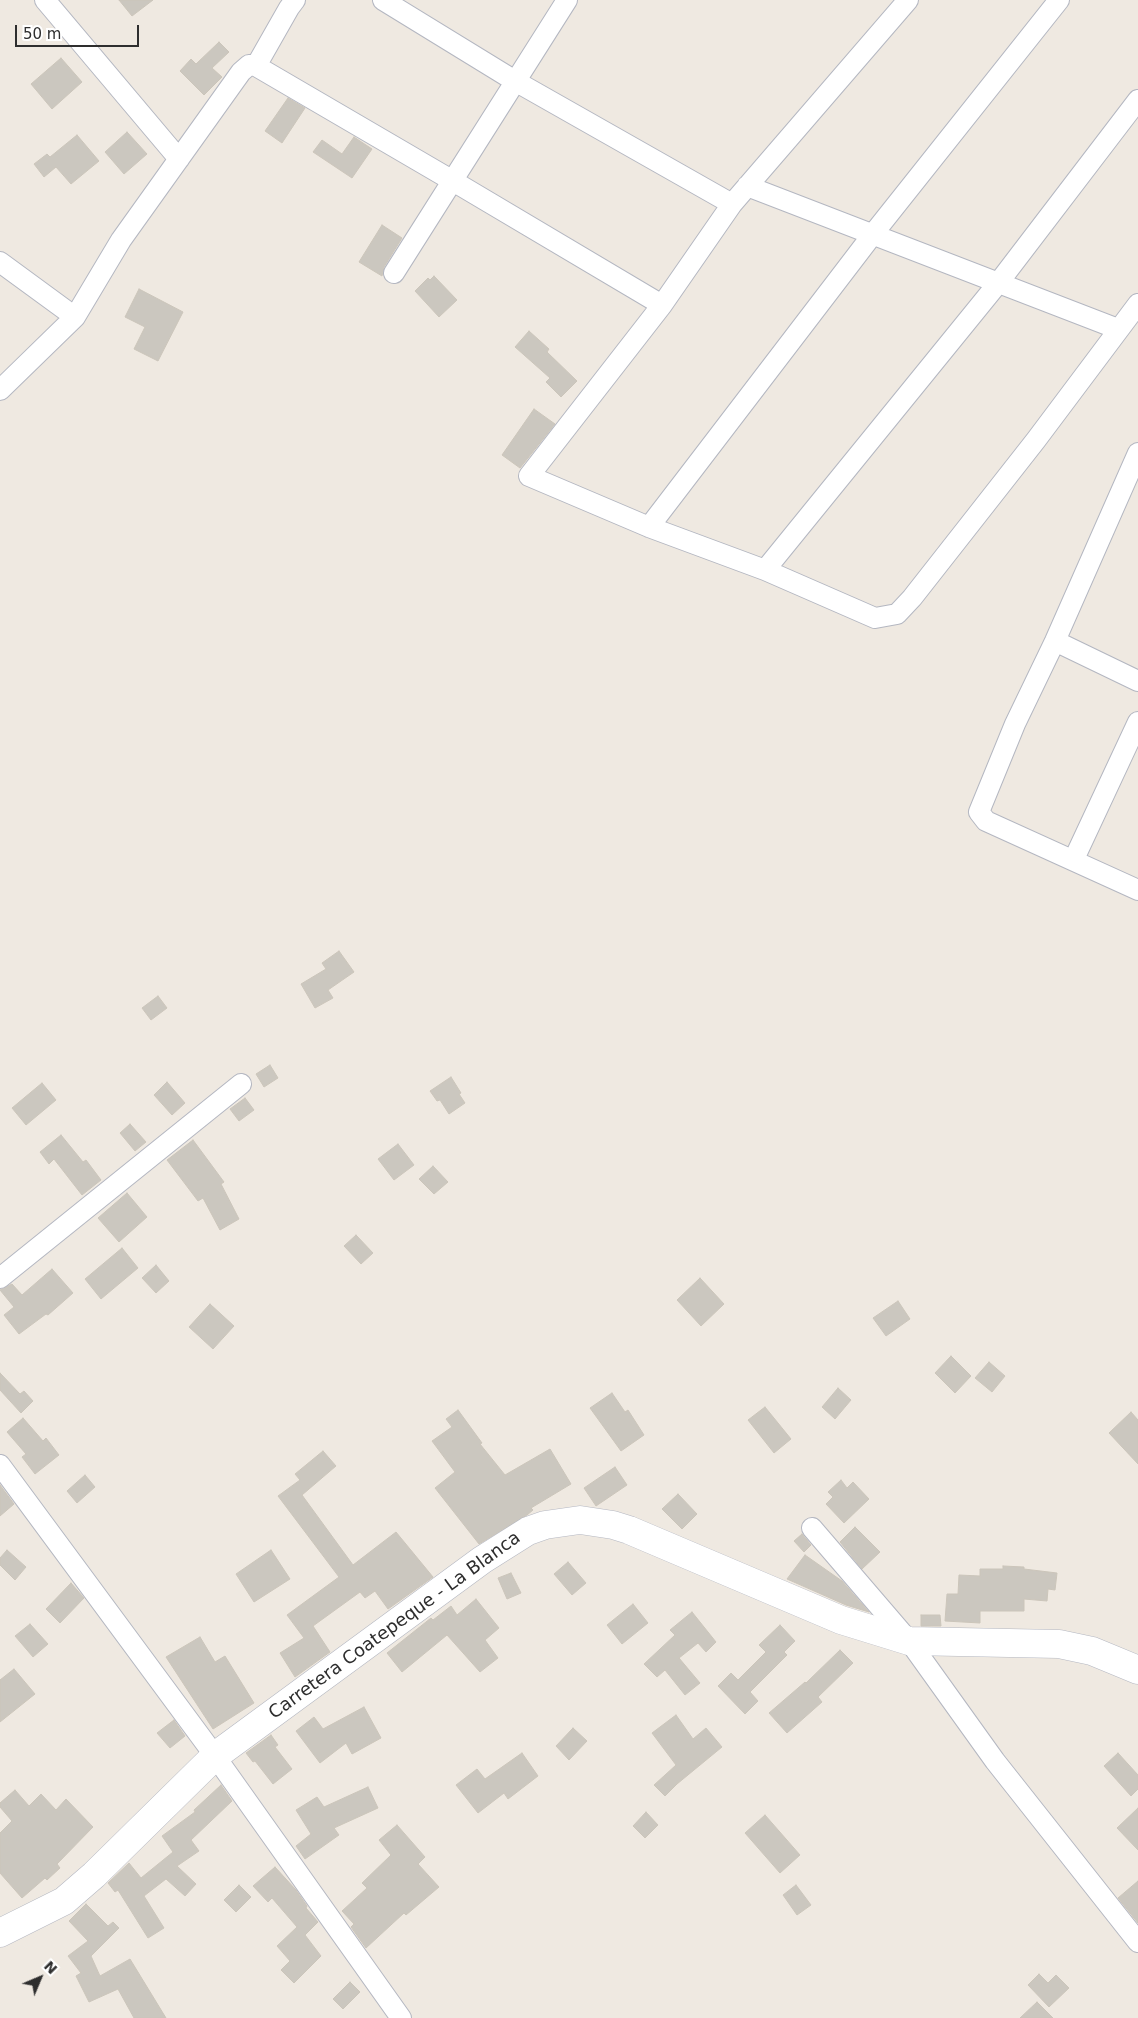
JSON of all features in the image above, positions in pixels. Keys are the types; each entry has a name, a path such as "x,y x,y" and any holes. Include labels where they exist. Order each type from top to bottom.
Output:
{"main road":[{"name":"Carretera Coatepeque - La Blanca","path":"0,1933 64,1901 94,1875 215,1756 482,1560 528,1531 562,1521 596,1521 629,1530 841,1620 909,1641 1059,1644 1092,1651 1138,1670"}],"street":[{"path":"45,0 179,159"},
{"path":"256,66 288,8 295,0"},
{"path":"383,0 515,81 732,204"},
{"path":"394,273 567,0"},
{"path":"908,0 732,204 662,305 529,476 649,527 765,570 875,618 897,614 912,598 1030,447 1138,304"},
{"path":"649,527 873,234 1059,0"},
{"path":"0,390 75,317 121,240 241,72 249,65 256,66 662,305"},
{"path":"765,570 999,282 1138,100"},
{"path":"747,186 1118,329"},
{"path":"3,266 75,317"},
{"path":"1138,453 1055,640 1015,724 979,812 986,821 1074,859 1138,890"},
{"path":"1055,640 1138,681"},
{"path":"1074,859 1138,722"},
{"path":"0,1278 241,1084"},
{"path":"0,1465 215,1756 401,2018"},
{"path":"812,1528 909,1641 995,1761 1138,1942"}],"building":[{"path":"119,0 153,0 132,16"},
{"path":"219,42 229,52 212,68 222,77 204,95 180,71 191,59 196,64"},
{"path":"61,58 82,82 52,109 31,84"},
{"path":"288,98 305,108 282,143 265,131"},
{"path":"127,132 147,154 124,174 105,152"},
{"path":"77,135 99,161 71,184 56,167 44,177 34,164 47,154 50,157"},
{"path":"354,137 372,149 352,178 313,152 322,140 342,154"},
{"path":"382,225 402,238 384,267 382,276 359,262"},
{"path":"434,276 457,300 439,317 415,291 428,278 430,280"},
{"path":"139,289 183,312 158,361 134,349 145,327 125,317"},
{"path":"529,331 549,349 547,352 577,381 561,397 546,382 550,378 515,347"},
{"path":"534,409 555,424 520,468 502,455"},
{"path":"339,951 354,972 328,990 333,998 315,1008 301,984 326,969 322,963"},
{"path":"158,996 167,1008 151,1020 142,1008"},
{"path":"270,1065 278,1078 264,1087 256,1074"},
{"path":"451,1077 465,1103 449,1114 440,1100 437,1101 430,1091"},
{"path":"167,1082 185,1103 172,1115 154,1095"},
{"path":"42,1083 56,1100 26,1125 12,1108"},
{"path":"245,1098 254,1110 239,1121 230,1109"},
{"path":"130,1124 146,1142 135,1151 120,1133"},
{"path":"61,1135 83,1162 86,1160 101,1180 82,1195 54,1159 49,1164 40,1152"},
{"path":"193,1140 224,1182 221,1184 239,1219 220,1230 203,1198 198,1201 167,1160"},
{"path":"398,1144 414,1165 394,1180 378,1159"},
{"path":"433,1166 448,1182 434,1194 419,1179"},
{"path":"127,1193 147,1217 119,1242 98,1218"},
{"path":"356,1235 373,1253 361,1264 344,1246"},
{"path":"122,1248 138,1268 101,1299 85,1279"},
{"path":"156,1265 169,1281 156,1293 142,1278"},
{"path":"52,1269 73,1293 48,1315 46,1314 19,1334 4,1315 14,1307 0,1290 12,1284 22,1295"},
{"path":"700,1278 724,1304 701,1326 677,1300"},
{"path":"898,1301 910,1319 886,1336 873,1318"},
{"path":"210,1304 234,1326 213,1349 189,1327"},
{"path":"951,1356 971,1376 955,1393 935,1373"},
{"path":"989,1362 1005,1376 992,1392 975,1378"},
{"path":"0,1373 20,1394 24,1391 33,1401 21,1413 0,1390"},
{"path":"838,1388 851,1400 835,1419 822,1407"},
{"path":"612,1393 625,1412 628,1410 644,1435 621,1451 590,1408"},
{"path":"765,1407 791,1439 774,1453 748,1420"},
{"path":"458,1410 482,1443 480,1444 505,1475 550,1449 571,1484 531,1508 533,1510 527,1515 479,1544 435,1488 455,1472 432,1441 452,1427 446,1419"},
{"path":"1131,1412 1138,1420 1138,1464 1109,1433"},
{"path":"23,1418 43,1441 46,1438 59,1455 35,1474 22,1457 26,1454 7,1432"},
{"path":"323,1451 336,1466 302,1495 353,1565 396,1532 433,1577 388,1609 375,1591 365,1598 360,1592 313,1626 330,1652 295,1677 280,1653 304,1638 287,1615 339,1577 278,1496 300,1480 295,1474"},
{"path":"615,1467 627,1485 596,1506 584,1488"},
{"path":"85,1475 95,1487 77,1503 67,1491"},
{"path":"841,1480 847,1488 853,1482 869,1499 844,1523 826,1504 833,1497 828,1492"},
{"path":"0,1485 14,1504 0,1516"},
{"path":"678,1494 697,1514 682,1529 662,1509"},
{"path":"855,1527 880,1552 862,1569 840,1542"},
{"path":"802,1534 811,1545 804,1552 794,1541"},
{"path":"7,1550 26,1567 15,1580 0,1565 0,1558"},
{"path":"271,1550 290,1579 254,1602 236,1574"},
{"path":"805,1555 842,1581 869,1612 846,1605 787,1579"},
{"path":"568,1562 586,1583 572,1595 554,1574"},
{"path":"1003,1566 1024,1567 1024,1569 1057,1573 1055,1590 1048,1589 1047,1601 1024,1599 1024,1611 980,1611 980,1623 945,1621 947,1594 958,1594 959,1575 980,1576 980,1569 1003,1569"},
{"path":"511,1573 521,1593 507,1599 498,1578"},
{"path":"71,1583 84,1598 60,1623 46,1609"},
{"path":"476,1599 499,1628 485,1640 498,1658 480,1672 447,1635 402,1672 387,1653 431,1618 433,1620 451,1606 457,1615"},
{"path":"633,1604 648,1623 622,1644 607,1625"},
{"path":"692,1612 716,1642 706,1652 698,1643 679,1658 700,1683 685,1695 665,1670 657,1677 644,1664 675,1635 670,1630"},
{"path":"921,1615 940,1615 941,1626 921,1626"},
{"path":"30,1624 48,1644 33,1657 15,1636"},
{"path":"780,1625 795,1641 784,1652 787,1655 750,1692 758,1701 745,1714 718,1686 731,1673 738,1680 766,1652 759,1645"},
{"path":"200,1637 215,1662 225,1656 254,1703 213,1729 166,1657"},
{"path":"840,1650 853,1663 818,1697 822,1702 787,1733 769,1713 806,1683"},
{"path":"14,1669 35,1694 0,1722 0,1680"},
{"path":"364,1707 381,1738 352,1754 346,1743 320,1763 296,1731 314,1717 323,1729"},
{"path":"676,1715 693,1739 706,1728 722,1747 665,1796 654,1785 676,1765 652,1733"},
{"path":"174,1720 185,1736 170,1748 157,1733"},
{"path":"573,1728 587,1741 569,1760 556,1746"},
{"path":"271,1735 278,1745 275,1747 292,1769 273,1784 255,1761 253,1762 246,1753"},
{"path":"522,1753 538,1776 508,1799 504,1793 478,1813 456,1785 477,1769 485,1779"},
{"path":"1118,1753 1138,1775 1138,1789 1131,1796 1104,1766"},
{"path":"221,1785 232,1801 191,1840 199,1851 177,1866 196,1884 185,1896 166,1879 144,1896 164,1928 148,1938 118,1890 115,1892 108,1883 129,1863 141,1878 173,1852 162,1836 195,1812 194,1810"},
{"path":"368,1787 378,1808 334,1828 339,1835 305,1859 296,1846 311,1834 296,1810 317,1797 324,1807"},
{"path":"15,1790 29,1806 41,1794 56,1810 66,1799 93,1827 57,1864 60,1868 22,1898 0,1873 0,1833 12,1821 0,1807 0,1803"},
{"path":"1138,1808 1138,1850 1117,1828"},
{"path":"646,1812 658,1825 645,1838 633,1826"},
{"path":"765,1815 800,1855 780,1873 745,1833"},
{"path":"397,1825 425,1857 418,1864 439,1887 406,1915 404,1913 366,1948 351,1927 354,1924 342,1911 367,1888 362,1883 391,1855 379,1840"},
{"path":"275,1867 296,1890 307,1906 306,1908 318,1922 305,1935 321,1956 294,1983 281,1970 290,1961 277,1946 297,1927 272,1898 268,1902 253,1886"},
{"path":"1138,1881 1138,1923 1118,1898"},
{"path":"239,1885 251,1897 236,1912 224,1900"},
{"path":"796,1885 811,1905 797,1915 783,1895"},
{"path":"86,1904 108,1926 113,1922 119,1928 91,1956 100,1976 130,1959 166,2018 134,2018 118,1989 89,2002 76,1976 81,1973 68,1956 88,1941 69,1921"},
{"path":"1039,1974 1048,1983 1056,1975 1069,1988 1049,2007 1028,1985"},
{"path":"350,1982 360,1992 343,2009 333,1999"},
{"path":"1037,2002 1053,2018 1020,2018"}]}
